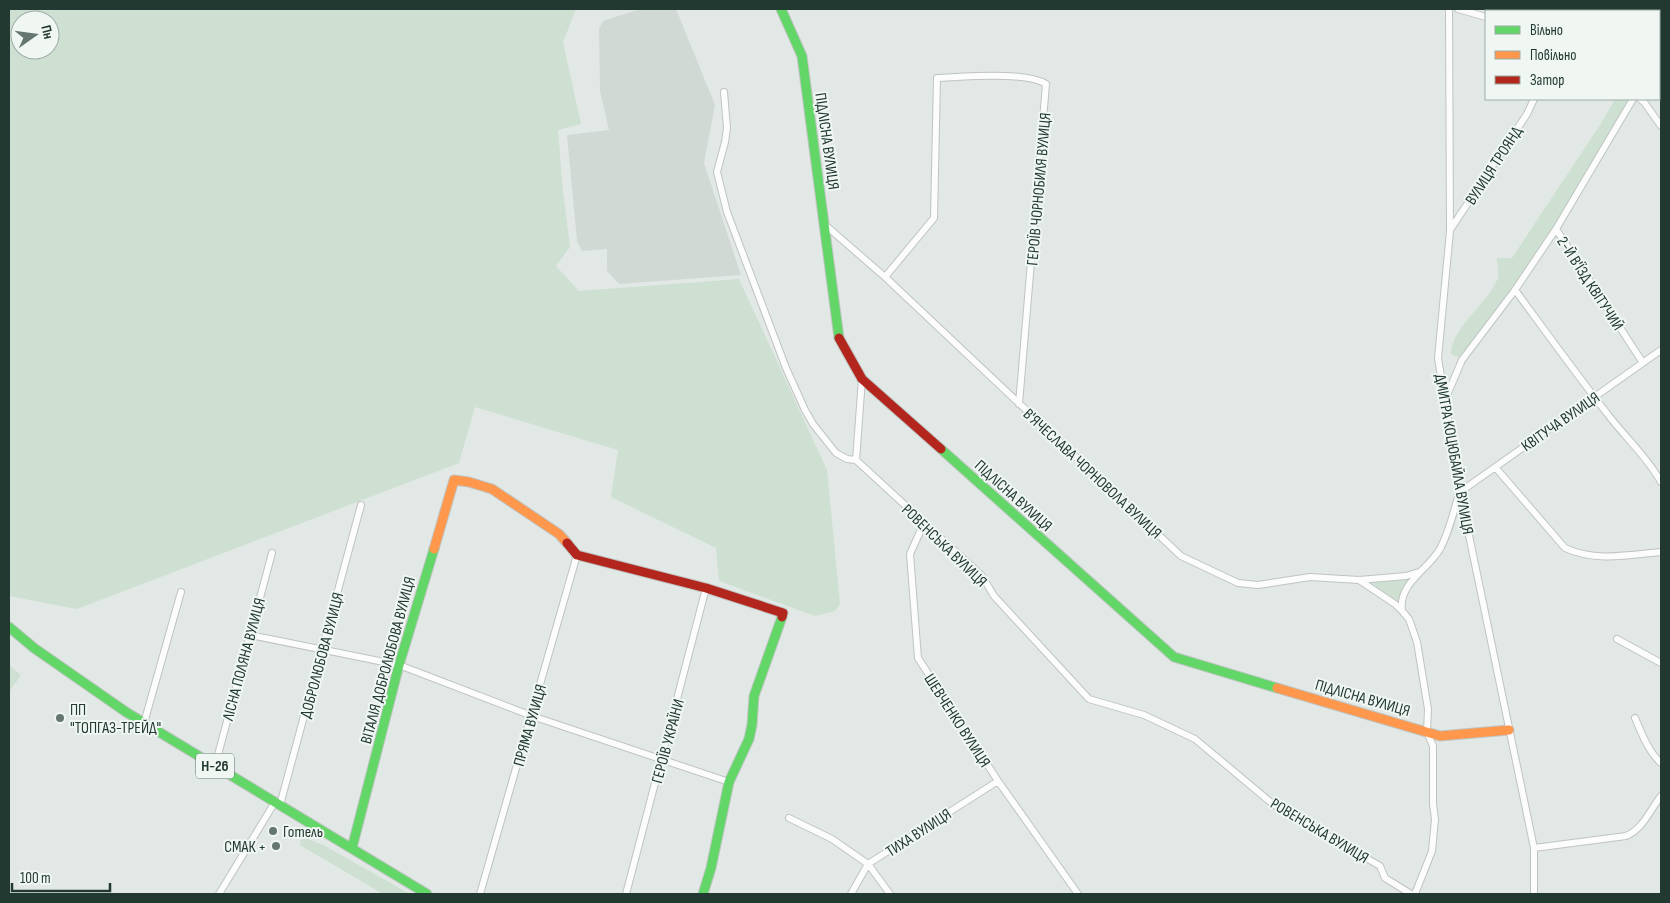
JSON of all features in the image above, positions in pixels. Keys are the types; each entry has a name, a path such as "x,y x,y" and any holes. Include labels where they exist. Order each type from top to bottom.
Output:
{"street":[{"name":"ПІДЛІСНА ВУЛИЦЯ","path":"781,9 802,56 839,338 862,379 1174,657 1440,736 1509,730"},
{"name":"ДМИТРА КОЦЮБАЙЛА ВУЛИЦЯ","path":"1449,9 1450,231 1438,358 1460,492 1534,848 1534,894"},
{"path":"1458,9 1485,17"},
{"name":"ГЕРОЇВ ЧОРНОБИЛЯ ВУЛИЦЯ","path":"885,277 934,218 937,78 992,75 1038,79 1046,84 1019,404"},
{"name":"РОВЕНСЬКА ВУЛИЦЯ","path":"724,92 727,128 717,172 727,212 786,368 813,424 836,453 842,457 856,460 982,576 994,596 1089,699 1144,715 1194,739 1274,806 1380,866 1385,878 1411,894"},
{"name":"ВУЛИЦЯ ТРОЯНД","path":"1450,231 1527,114 1534,100"},
{"name":"2-Й В'ЇЗД КВІТУЧИЙ","path":"1632,100 1556,229 1643,363"},
{"path":"1641,100 1661,126"},
{"name":"В'ЯЧЕСЛАВА ЧОРНОВОЛА ВУЛИЦЯ","path":"824,224 885,277 1180,556 1238,583 1258,585 1310,577 1359,580 1406,576 1419,572"},
{"path":"1444,401 1462,360 1515,290 1556,229"},
{"path":"1515,290 1594,397 1622,433 1655,470 1661,482"},
{"name":"КВІТУЧА ВУЛИЦЯ","path":"1460,492 1661,350"},
{"path":"856,460 862,379"},
{"path":"1495,467 1565,548 1578,554 1608,557 1661,552"},
{"name":"ВІТАЛІЯ ДОБРОЛЮБОВА ВУЛИЦЯ","path":"352,848 400,665 454,480 470,482 492,489 559,534 577,555"},
{"path":"1402,611 1402,597 1419,572 1429,564 1447,534 1460,492"},
{"name":"ДОБРОЛЮБОВА ВУЛИЦЯ","path":"220,894 278,804 361,505"},
{"name":"ШЕВЧЕНКО ВУЛИЦЯ","path":"924,523 910,554 918,658 998,781 1078,894"},
{"name":"ЛІСНА ПОЛЯНА ВУЛИЦЯ","path":"215,766 272,553"},
{"path":"577,555 706,588 783,613 754,696 749,739 729,782 711,868 703,894"},
{"name":"ПРЯМА ВУЛИЦЯ","path":"480,894 577,555"},
{"path":"1359,580 1395,604 1402,611 1409,619 1417,642 1428,709 1427,732 1433,746 1433,804 1435,819 1432,851 1415,894"},
{"name":"ГЕРОЇВ УКРАЇНИ","path":"626,894 706,588"},
{"path":"144,723 181,592"},
{"name":"Н-26","path":"9,628 42,654 144,723 427,894"},
{"path":"250,635 400,665 532,716 729,782"},
{"path":"1617,638 1661,664"},
{"path":"1635,718 1654,756 1661,763"},
{"name":"ТИХА ВУЛИЦЯ","path":"851,894 868,864 998,781"},
{"path":"1534,848 1626,836 1634,833 1639,829 1661,796"},
{"path":"789,818 832,840 868,864 890,894"}],"shaded area":[{"path":"640,9 676,9 715,105 704,163 741,275 619,284 607,271 607,249 582,251 577,241 567,135 609,130 600,91 599,29 603,21"}],"green space":[{"path":"9,9 576,9 563,42 581,124 558,130 570,247 556,266 579,291 739,279 827,470 840,604 835,611 815,616 719,581 716,548 611,497 618,450 475,407 459,463 77,609 9,596"},
{"path":"1614,100 1632,100 1523,279 1463,355 1458,357 1451,354 1457,334 1487,297 1498,278 1497,258 1512,258"},
{"path":"1419,572 1409,585 1402,611 1359,580"},
{"path":"9,665 21,675 9,692"},
{"path":"306,838 325,846 410,894 383,894 300,845 301,839"}],"traffic: fast":[{"path":"781,9 802,56 839,338"},
{"path":"941,449 1174,657 1277,688"},
{"path":"352,848 399,665 434,549"},
{"path":"703,894 711,868 729,782 749,739 754,696 782,617"},
{"path":"9,627 34,648 126,712 427,894"}],"traffic: slow":[{"path":"434,549 454,480 469,482 492,489 559,534 567,543"},
{"path":"1277,688 1440,736 1509,730"}],"traffic: jam":[{"path":"839,338 862,379 941,449"},
{"path":"567,543 577,555 706,588 783,613 782,617"}],"place":[{"name":"ПП \"ТОПГАЗ-ТРЕЙД\"","path":"60,718"},
{"name":"Готель","path":"273,831"},
{"name":"СМАК +","path":"276,846"}]}
